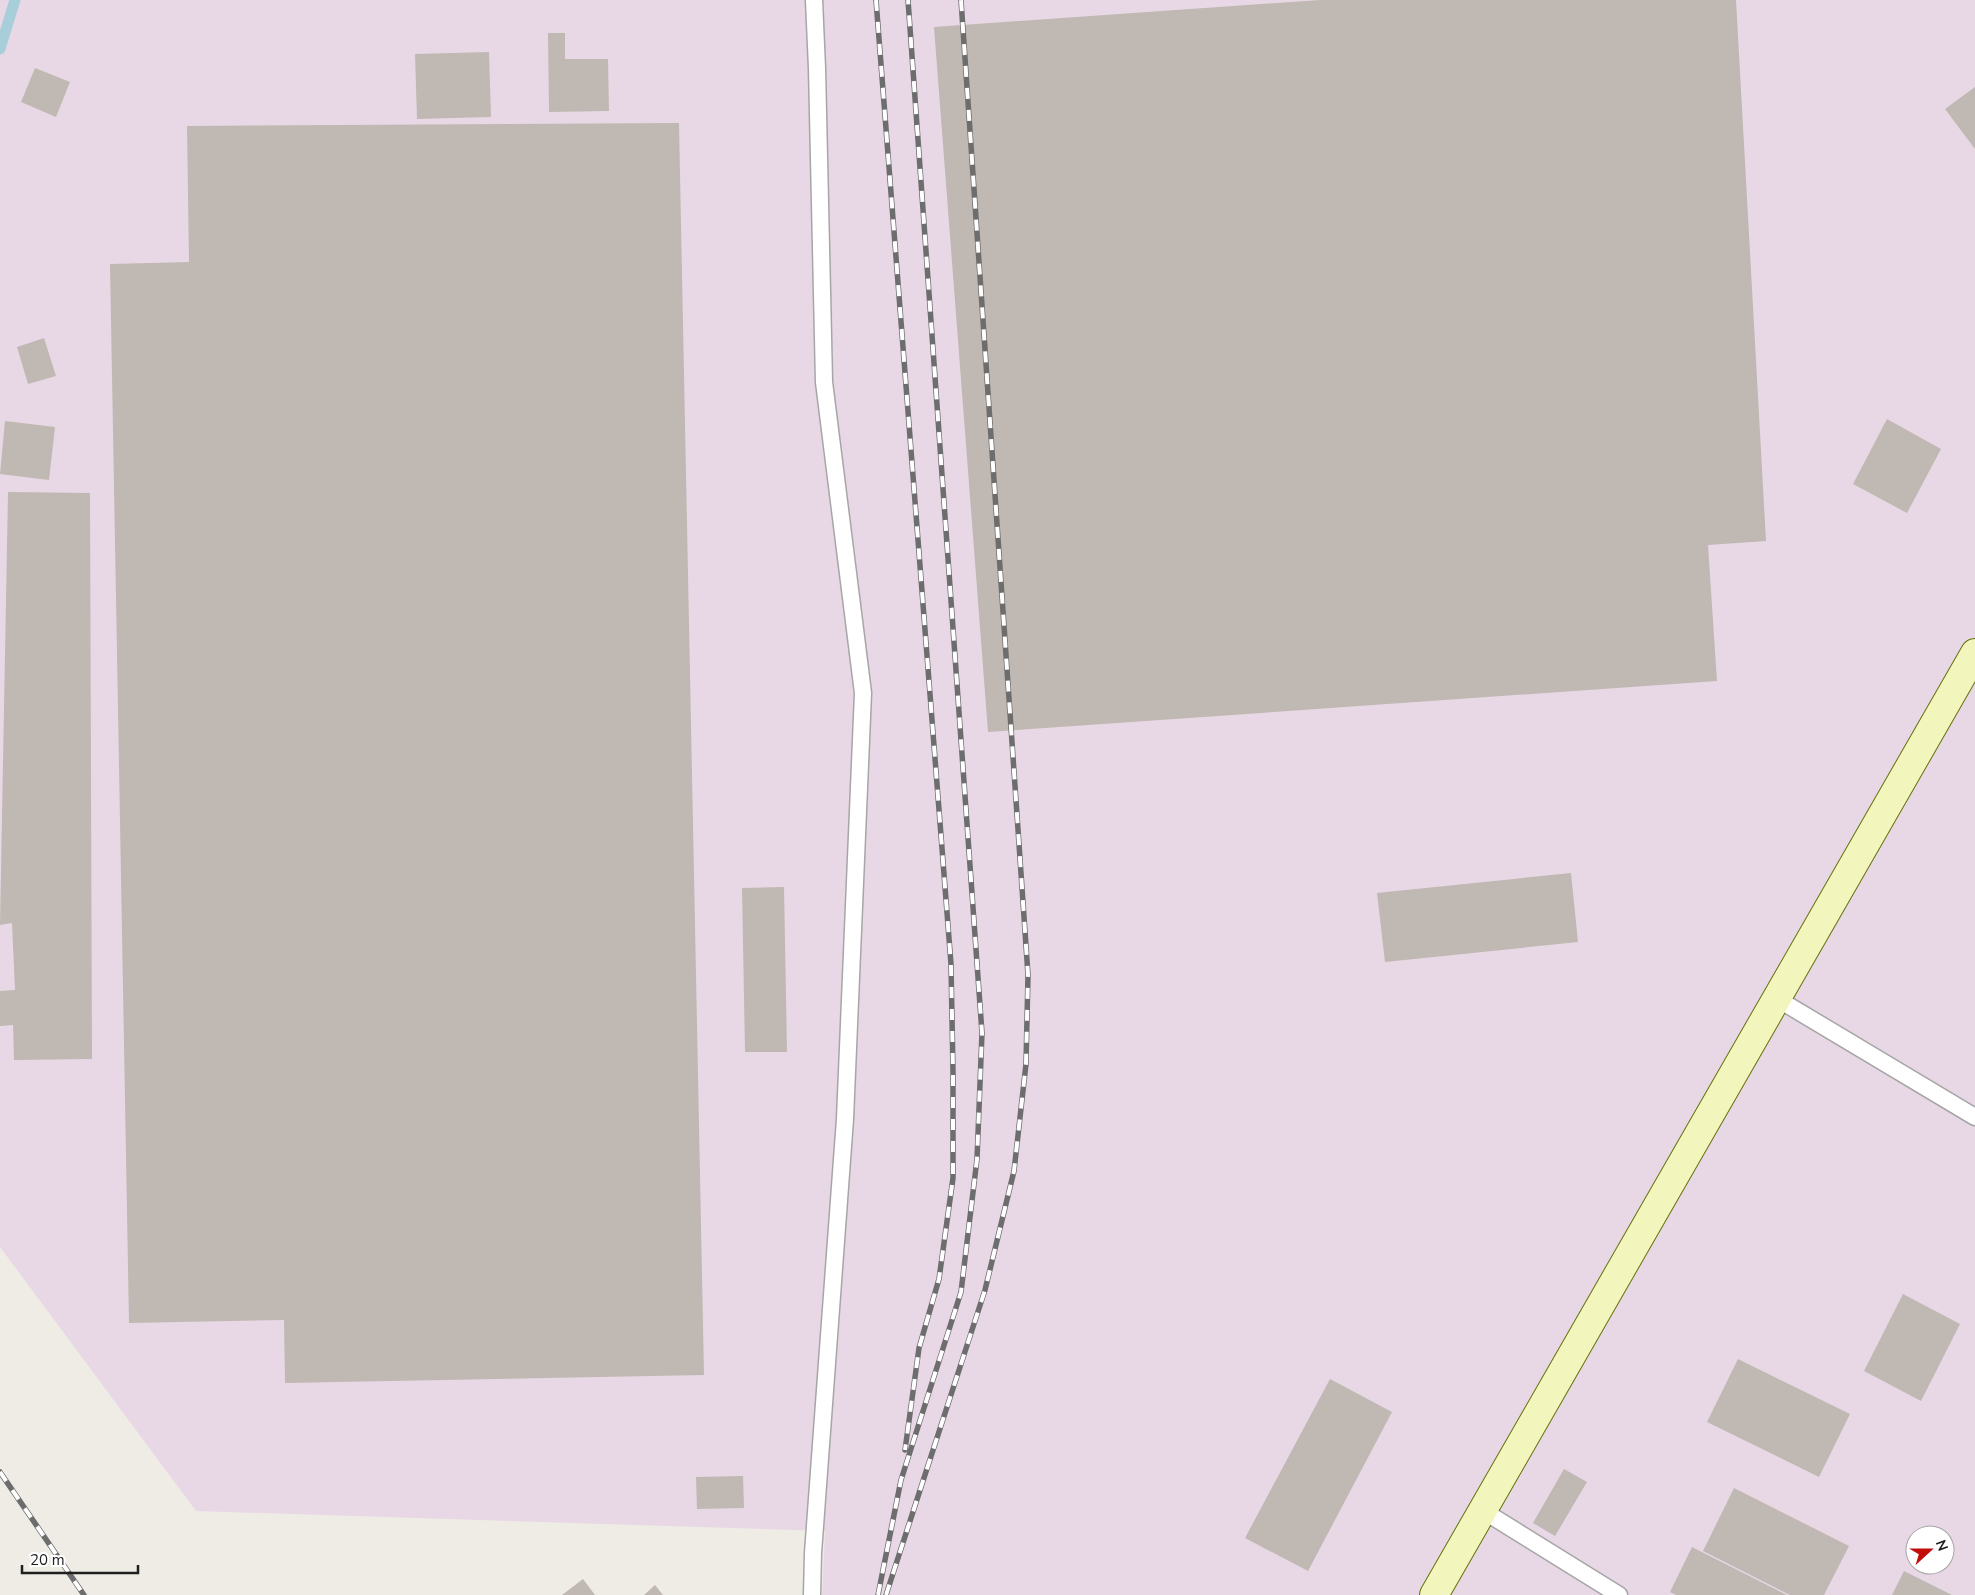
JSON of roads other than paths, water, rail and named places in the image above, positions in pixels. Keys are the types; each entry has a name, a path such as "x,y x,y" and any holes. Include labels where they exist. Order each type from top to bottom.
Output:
{"main road":[{"path":"1434,1595 1975,653"}],"lane":[{"path":"812,1595 813,1553 846,1119 864,693 824,382 814,0"},
{"path":"1776,998 1975,1117"},
{"path":"1482,1510 1619,1595"}],"waterway":[{"path":"0,49 15,0"}],"railway":[{"path":"876,0 951,964 953,1178 939,1279 919,1348 905,1450"},
{"path":"878,1595 901,1480 961,1292 977,1159 982,1033 908,0"},
{"path":"886,1595 985,1290 1014,1171 1026,1064 1028,975 961,0"},
{"path":"0,1472 84,1595"}]}
